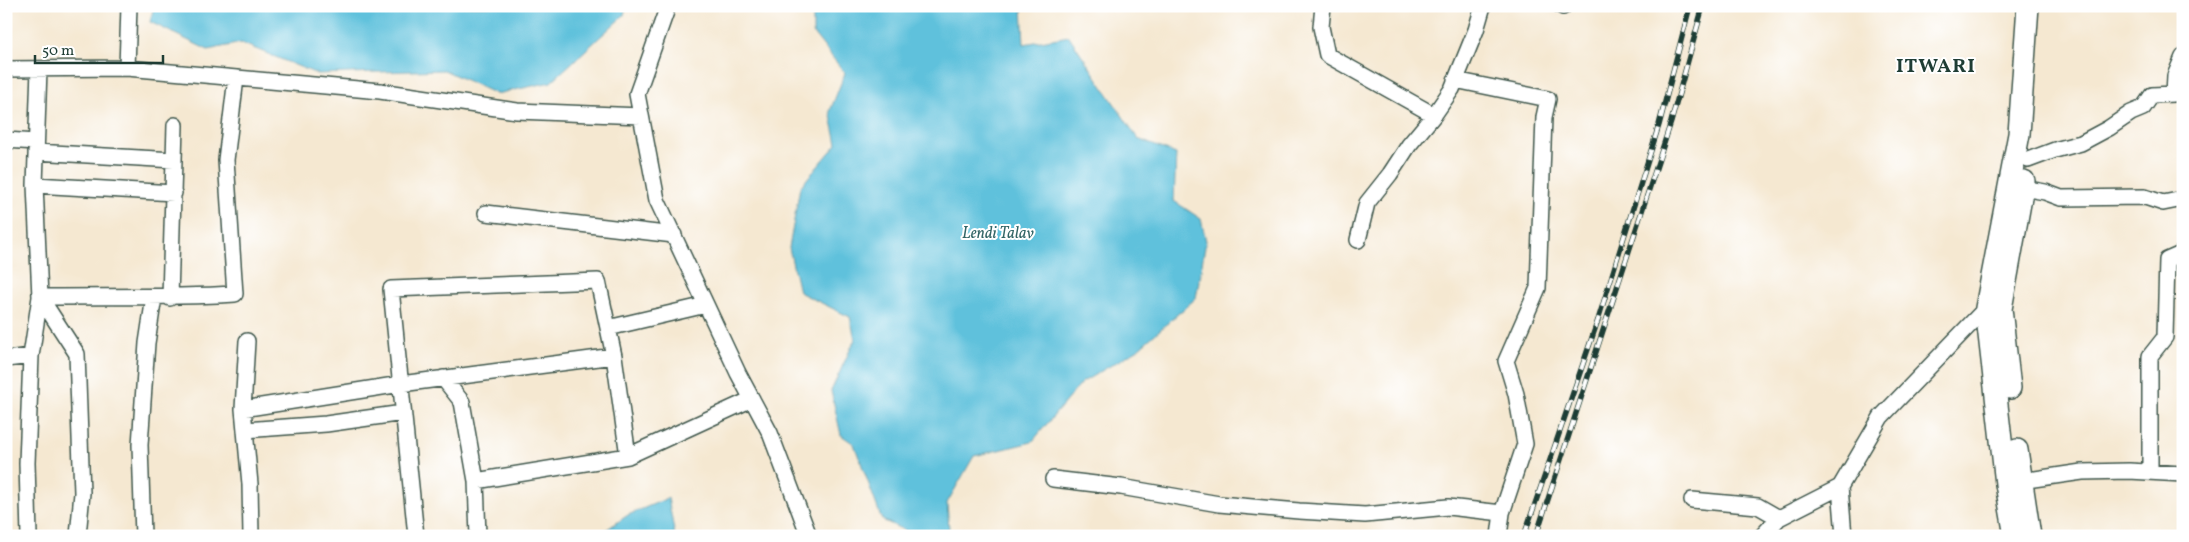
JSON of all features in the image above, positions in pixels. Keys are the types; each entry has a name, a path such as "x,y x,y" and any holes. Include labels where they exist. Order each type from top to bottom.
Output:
{"street":[{"path":"127,68 129,6"},
{"path":"668,6 636,94 658,200 706,304 770,433 809,536"},
{"path":"1323,6 1321,27 1327,55 1434,115"},
{"path":"1358,240 1367,203 1452,89 1476,30 1483,6"},
{"path":"2015,536 2013,483 1994,309 2021,162 2033,129 2032,39 2028,6"},
{"path":"2032,39 2040,6"},
{"path":"2021,162 2081,143 2110,128 2131,113 2143,108 2152,94 2174,94 2175,76 2183,57"},
{"path":"6,69 127,68 380,91 516,110 641,116"},
{"path":"29,536 27,463 31,356 40,297 35,184 39,69"},
{"path":"40,297 170,298 235,294 226,160 236,78"},
{"path":"1455,80 1548,99 1544,117 1538,288 1506,361 1516,394 1525,444 1502,513 1499,536"},
{"path":"170,298 175,125"},
{"path":"6,140 36,147 174,160"},
{"path":"1762,536 1778,518 1840,487 1881,417 1994,309 2023,188 2021,162"},
{"path":"35,184 174,193"},
{"path":"2023,188 2061,198 2145,197 2163,203 2183,199"},
{"path":"486,213 674,235"},
{"path":"2150,472 2150,356 2165,337 2166,260 2183,253"},
{"path":"416,536 391,289 598,281 614,356 628,456"},
{"path":"40,297 78,354 82,493 78,536"},
{"path":"143,536 140,445 147,344 154,297"},
{"path":"608,328 706,304"},
{"path":"247,341 243,409 250,484 251,536"},
{"path":"6,359 31,356"},
{"path":"243,409 443,378 614,356"},
{"path":"443,378 462,402 476,481 478,536"},
{"path":"476,481 628,456 752,399"},
{"path":"245,430 326,424 403,413"},
{"path":"2013,483 2082,472 2183,474"},
{"path":"1053,479 1121,487 1219,504 1299,511 1365,515 1448,508 1502,513"},
{"path":"2013,483 2030,536"},
{"path":"1840,487 1844,536"},
{"path":"1692,500 1758,506 1778,518"}],"water":[{"path":"154,6 626,6 624,15 551,82 496,94 444,70 317,74 241,43 208,50 150,22"},
{"name":"Lendi Talav","path":"813,6 1022,6 1024,44 1069,36 1138,139 1176,154 1174,201 1201,219 1206,241 1196,298 1137,350 1081,383 1032,442 974,456 947,503 949,529 939,533 930,535 915,534 882,520 854,444 841,435 831,391 855,339 850,317 799,292 789,248 800,187 837,144 830,111 845,73 813,33"},
{"path":"668,498 675,536 597,536 628,515"}],"railway":[{"path":"1524,536 1598,320 1659,125 1690,6"},
{"path":"1536,536 1671,122 1703,6"}],"district":[{"name":"ITWARI","path":"1936,67"}]}
